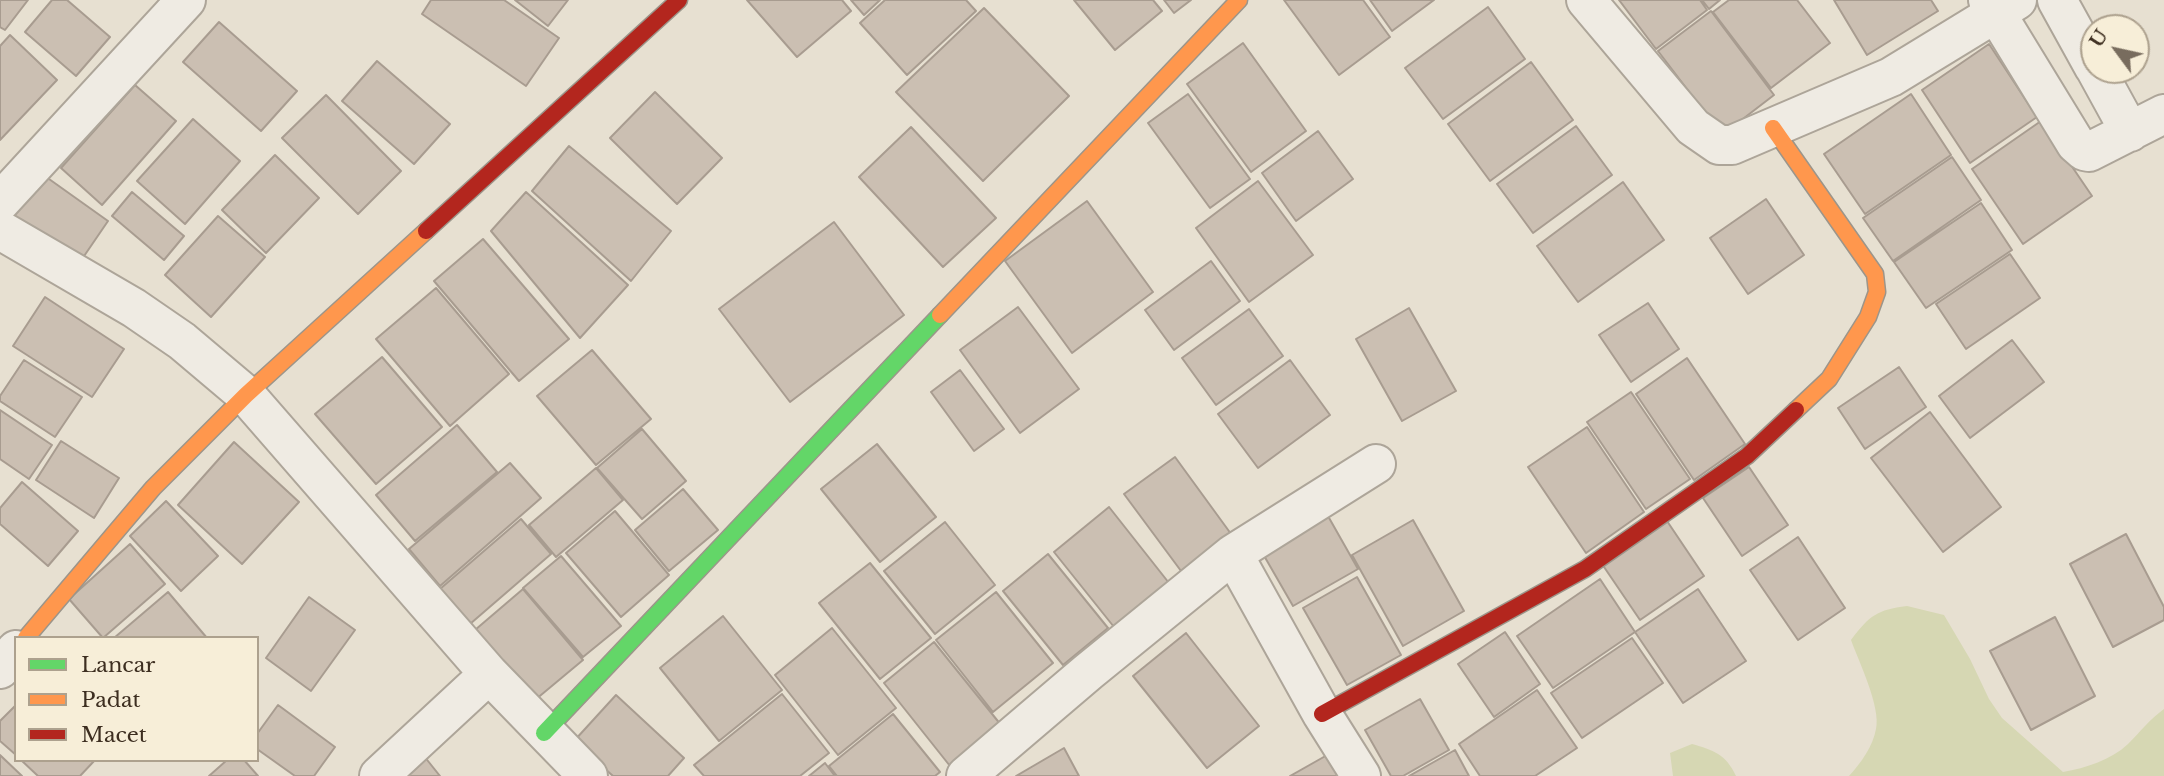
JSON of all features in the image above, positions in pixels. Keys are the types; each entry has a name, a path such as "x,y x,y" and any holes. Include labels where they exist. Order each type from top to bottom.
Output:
{"street":[{"path":"0,202 186,0"},
{"path":"28,636 153,488 246,395 680,0"},
{"path":"544,733 1239,0"},
{"path":"1587,0 1693,127 1719,145 1732,145 1891,77 2000,4 2080,148 2089,152 2164,114"},
{"path":"2057,0 2080,41"},
{"path":"2104,84 2130,132"},
{"path":"1322,714 1585,569 1747,456 1829,379 1868,317 1877,292 1875,274 1773,128"},
{"path":"0,230 134,307 182,341 246,395 489,674 588,776"},
{"path":"966,776 1233,554 1376,464"},
{"path":"1233,554 1322,714 1360,776"},
{"path":"0,669 14,652"},
{"path":"379,776 489,674"}],"green space":[{"path":"1907,606 1944,615 2002,718 2063,772 2089,766 2114,755 2164,709 2164,776 1849,776 1869,748 1877,720 1864,672 1851,640 1875,615 1888,609"},
{"path":"1692,744 1718,754 1736,776 1673,776 1670,753"}],"building":[{"path":"0,0 28,0 5,30 0,27"},
{"path":"52,0 67,0 110,37 76,76 25,32"},
{"path":"431,0 504,0 559,38 526,86 422,14"},
{"path":"515,0 568,0 548,26"},
{"path":"747,0 842,0 851,11 797,57"},
{"path":"851,0 880,0 864,15"},
{"path":"885,0 966,0 976,11 907,75 860,23"},
{"path":"1074,0 1153,0 1162,11 1115,50"},
{"path":"1164,0 1191,0 1174,13"},
{"path":"1284,0 1363,0 1390,37 1339,75"},
{"path":"1370,0 1434,0 1392,31"},
{"path":"1619,0 1700,0 1707,10 1656,49"},
{"path":"1702,0 1720,0 1709,9"},
{"path":"1729,0 1797,0 1830,43 1771,88 1713,12"},
{"path":"1834,0 1931,0 1938,11 1867,55"},
{"path":"1488,7 1525,59 1443,119 1405,68"},
{"path":"984,8 1069,96 983,181 896,92"},
{"path":"1711,11 1774,95 1722,135 1658,51"},
{"path":"219,22 297,91 261,131 183,62"},
{"path":"10,35 57,80 0,140 0,46"},
{"path":"1243,43 1306,131 1251,172 1187,84"},
{"path":"1989,44 2037,117 1970,163 1922,90"},
{"path":"377,61 450,124 414,164 342,101"},
{"path":"1531,62 1573,120 1490,181 1448,124"},
{"path":"135,85 176,121 102,205 61,168"},
{"path":"655,92 722,158 677,204 610,138"},
{"path":"1188,94 1250,179 1210,208 1148,123"},
{"path":"1911,94 1951,155 1865,214 1824,154"},
{"path":"326,95 401,171 358,214 282,138"},
{"path":"193,119 240,161 185,224 137,181"},
{"path":"2041,121 2092,196 2023,244 1972,169"},
{"path":"1576,126 1612,175 1533,233 1497,184"},
{"path":"911,127 996,218 943,267 859,177"},
{"path":"1318,131 1353,179 1296,221 1262,173"},
{"path":"569,146 671,231 631,281 532,191"},
{"path":"275,155 319,198 266,253 222,210"},
{"path":"1952,157 1981,200 1893,261 1863,218"},
{"path":"42,174 108,221 80,262 13,215"},
{"path":"1258,181 1313,255 1249,302 1196,228"},
{"path":"1623,182 1664,240 1578,302 1537,246"},
{"path":"132,192 184,236 164,260 112,216"},
{"path":"526,192 628,285 580,338 491,231"},
{"path":"1766,199 1804,255 1748,294 1710,238"},
{"path":"1087,201 1153,292 1072,353 1005,261"},
{"path":"1981,203 2012,250 1926,308 1894,262"},
{"path":"218,216 265,257 211,317 165,275"},
{"path":"834,222 904,315 790,402 719,309"},
{"path":"483,239 569,339 519,381 434,281"},
{"path":"2010,254 2040,298 1966,349 1936,304"},
{"path":"1211,261 1240,301 1174,350 1145,310"},
{"path":"436,288 509,374 450,426 376,339"},
{"path":"45,297 124,349 92,397 13,346"},
{"path":"1648,303 1679,349 1631,382 1599,335"},
{"path":"1018,307 1079,389 1020,433 960,350"},
{"path":"1409,308 1456,391 1402,421 1356,339"},
{"path":"1249,309 1283,356 1216,405 1182,358"},
{"path":"2012,340 2044,382 1970,438 1939,396"},
{"path":"592,350 651,419 596,465 537,396"},
{"path":"382,357 442,427 376,484 315,414"},
{"path":"1687,358 1745,444 1694,480 1636,394"},
{"path":"24,360 82,397 55,437 0,401 0,396"},
{"path":"1290,360 1330,415 1258,468 1218,414"},
{"path":"1899,367 1926,407 1865,449 1838,408"},
{"path":"960,370 1004,429 974,451 931,392"},
{"path":"1631,392 1690,479 1646,509 1587,422"},
{"path":"0,410 52,445 29,479 0,459"},
{"path":"1930,412 2001,507 1943,552 1871,458"},
{"path":"457,425 497,472 415,541 376,495"},
{"path":"1587,427 1644,512 1586,553 1528,467"},
{"path":"642,429 686,481 642,519 597,468"},
{"path":"61,441 119,478 94,518 36,480"},
{"path":"234,442 299,502 242,564 178,505"},
{"path":"877,444 936,517 880,562 821,489"},
{"path":"1175,457 1234,538 1184,575 1124,494"},
{"path":"510,463 541,498 440,586 409,549"},
{"path":"1749,467 1788,525 1742,556 1703,498"},
{"path":"596,468 623,500 556,557 529,525"},
{"path":"22,482 78,531 48,566 0,524 0,508"},
{"path":"683,489 718,530 669,571 635,530"},
{"path":"166,501 218,556 181,591 130,536"},
{"path":"1109,507 1169,583 1114,627 1054,552"},
{"path":"1324,509 1358,569 1293,606 1259,547"},
{"path":"615,511 669,575 621,617 566,553"},
{"path":"521,519 551,554 470,624 440,589"},
{"path":"1413,520 1464,611 1403,646 1352,555"},
{"path":"1667,521 1704,576 1640,620 1602,564"},
{"path":"945,522 995,585 935,634 884,571"},
{"path":"2126,534 2164,607 2164,620 2113,647 2070,564"},
{"path":"1798,537 1845,608 1798,640 1750,570"},
{"path":"130,544 165,584 105,636 101,636 69,599"},
{"path":"1048,554 1108,628 1063,665 1003,591"},
{"path":"561,556 621,626 583,657 523,588"},
{"path":"870,563 931,638 880,679 819,603"},
{"path":"1357,577 1401,655 1347,685 1303,608"},
{"path":"1600,579 1635,632 1553,688 1517,636"},
{"path":"523,589 583,660 535,700 475,630"},
{"path":"1698,589 1746,661 1683,703 1635,632"},
{"path":"168,592 205,636 116,636"},
{"path":"996,592 1053,663 993,712 936,640"},
{"path":"309,597 355,630 311,691 266,658"},
{"path":"723,616 782,690 719,741 660,668"},
{"path":"2055,617 2095,696 2031,730 1990,651"},
{"path":"832,628 896,708 838,755 775,675"},
{"path":"1505,632 1540,684 1494,717 1458,664"},
{"path":"1186,633 1259,726 1207,768 1133,676"},
{"path":"1632,638 1663,683 1582,738 1551,693"},
{"path":"934,642 1001,725 950,766 884,683"},
{"path":"1537,690 1577,748 1535,776 1480,776 1459,744"},
{"path":"782,694 829,753 800,776 704,776 694,765"},
{"path":"616,695 684,758 668,776 613,776 574,741"},
{"path":"1420,699 1449,750 1403,776 1391,776 1365,730"},
{"path":"278,705 335,747 314,776 295,776 259,750 259,731"},
{"path":"14,707 14,753 0,741 0,721"},
{"path":"893,714 940,772 935,776 837,776 829,766"},
{"path":"1064,748 1079,776 1016,776"},
{"path":"1455,750 1469,776 1409,776"},
{"path":"1329,754 1342,776 1290,776"},
{"path":"0,755 22,776 0,776"},
{"path":"424,756 440,776 400,776"},
{"path":"23,762 93,762 80,776 38,776"},
{"path":"225,762 246,762 258,776 209,776"},
{"path":"825,763 835,776 809,776"}],"traffic: fast":[{"path":"544,733 940,315"}],"traffic: slow":[{"path":"940,315 1239,0"},
{"path":"1773,128 1875,274 1877,292 1868,317 1829,379 1796,410"},
{"path":"28,636 153,488 246,395 426,231"}],"traffic: jam":[{"path":"426,231 679,0"},
{"path":"1322,714 1585,569 1747,456 1796,410"}]}
